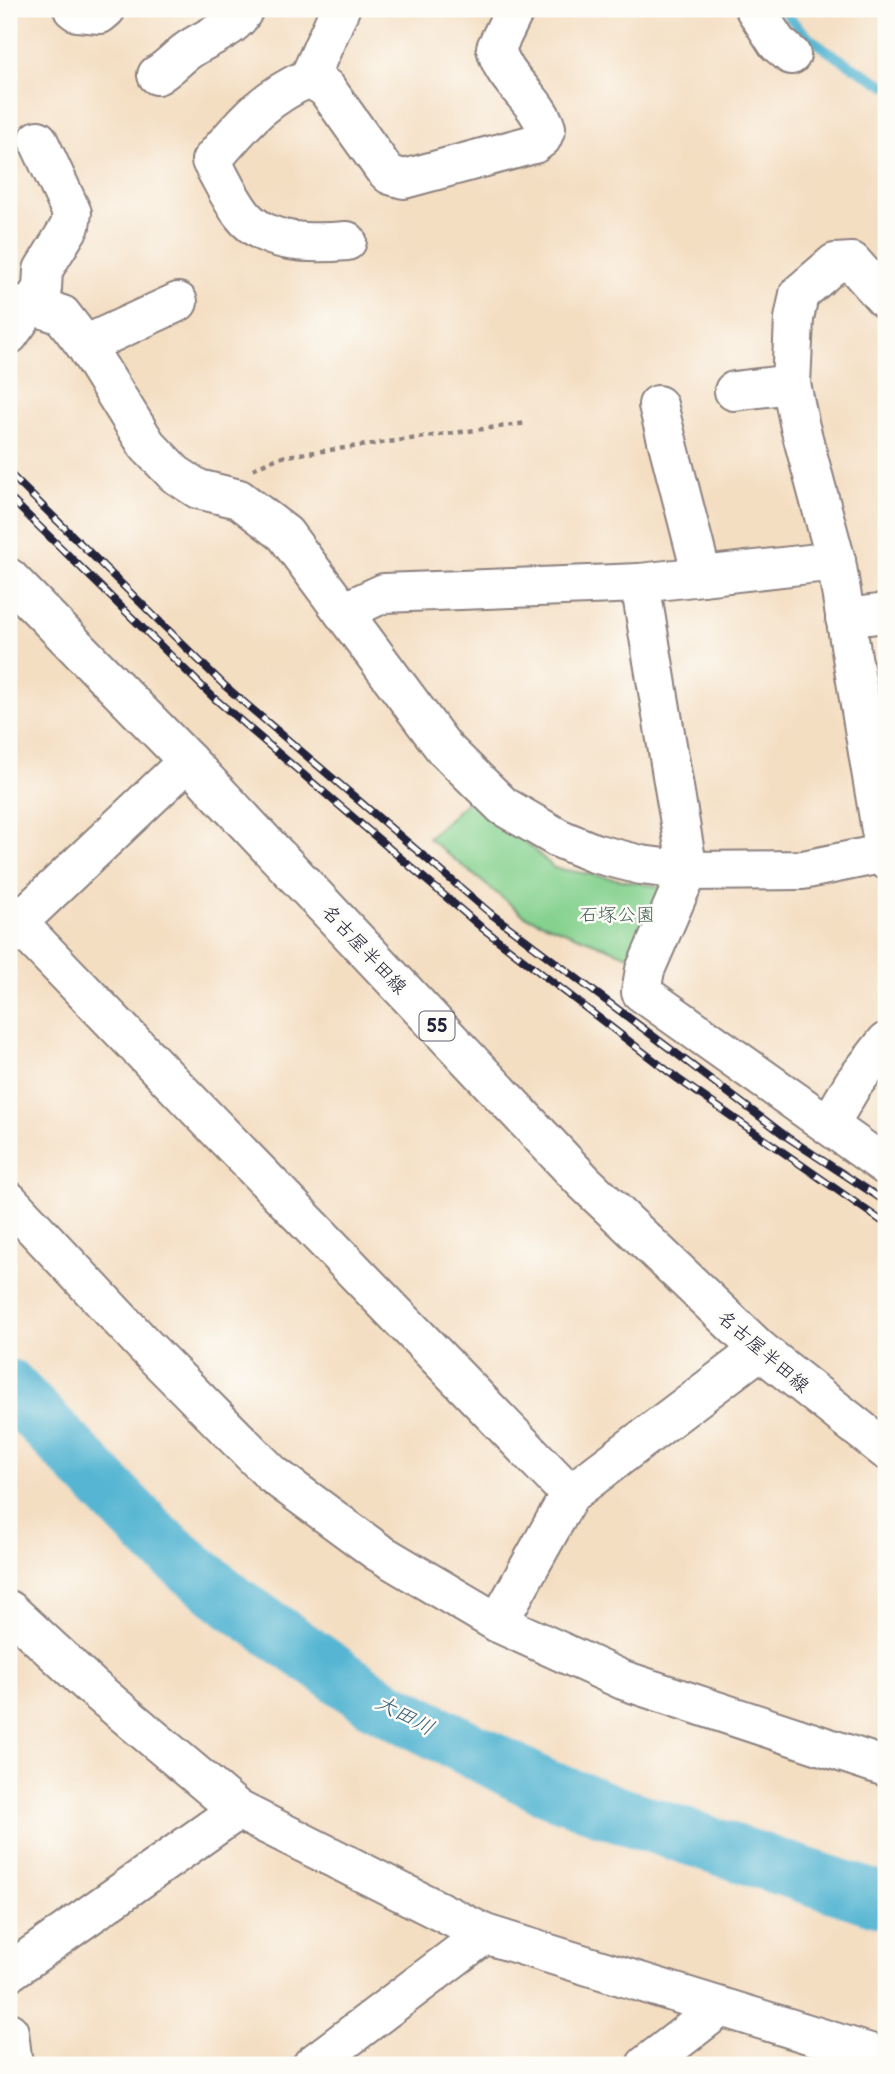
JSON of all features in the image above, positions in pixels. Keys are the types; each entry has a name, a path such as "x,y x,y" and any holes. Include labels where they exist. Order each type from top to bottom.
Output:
{"street":[{"path":"74,9 77,12 100,14 106,9"},
{"path":"157,75 190,48 231,24 241,16 244,9"},
{"path":"340,9 309,78 273,97 256,110 211,161 242,215 260,230 292,241 319,244 347,241"},
{"path":"309,78 326,88 383,168 398,178 404,179 534,144 542,138 546,128 542,118 502,65 496,48 515,9"},
{"path":"755,9 777,43 791,55"},
{"path":"9,335 21,306 42,289 43,270 70,226 72,213 38,140"},
{"path":"21,306 62,315 85,345 147,445 175,474 198,489 239,499 285,534 444,748 503,806 558,838 594,853 641,865 688,871 803,870 886,855 874,718 845,618 836,561 791,384 794,319 799,294 835,263 852,262 886,300"},
{"path":"85,345 178,302"},
{"path":"734,391 791,384"},
{"path":"658,405 702,576"},
{"path":"343,612 384,593 640,583 836,561"},
{"name":"名古屋半田線","path":"9,578 188,761 584,1182 760,1350 886,1450"},
{"path":"640,583 688,871 645,970 641,992 886,1166"},
{"path":"845,618 886,613"},
{"path":"188,761 11,923 570,1494"},
{"path":"829,1125 853,1084 886,1042"},
{"path":"9,1201 144,1345 272,1474 378,1552 498,1623 622,1680 886,1767"},
{"path":"498,1623 570,1494 760,1350"},
{"path":"9,1611 91,1686 238,1810 485,1934 886,2058"},
{"path":"9,1972 238,1810"},
{"path":"312,2065 485,1934"},
{"path":"646,2065 721,2007"},
{"path":"9,2032 13,2065"}],"path":[{"path":"232,498 242,477 267,461 286,456 527,423"}],"green space":[{"name":"石塚公園","path":"474,795 554,868 673,889 634,958 525,916 428,838"}],"waterway":[{"path":"783,9 804,33 817,43 886,86"},
{"name":"大田川","path":"9,1387 156,1539 234,1603 375,1701 545,1787 615,1813 886,1902"}],"railway":[{"path":"9,473 225,686 490,913 787,1137 886,1202"},
{"path":"9,497 214,698 481,927 678,1079 886,1224"}]}
